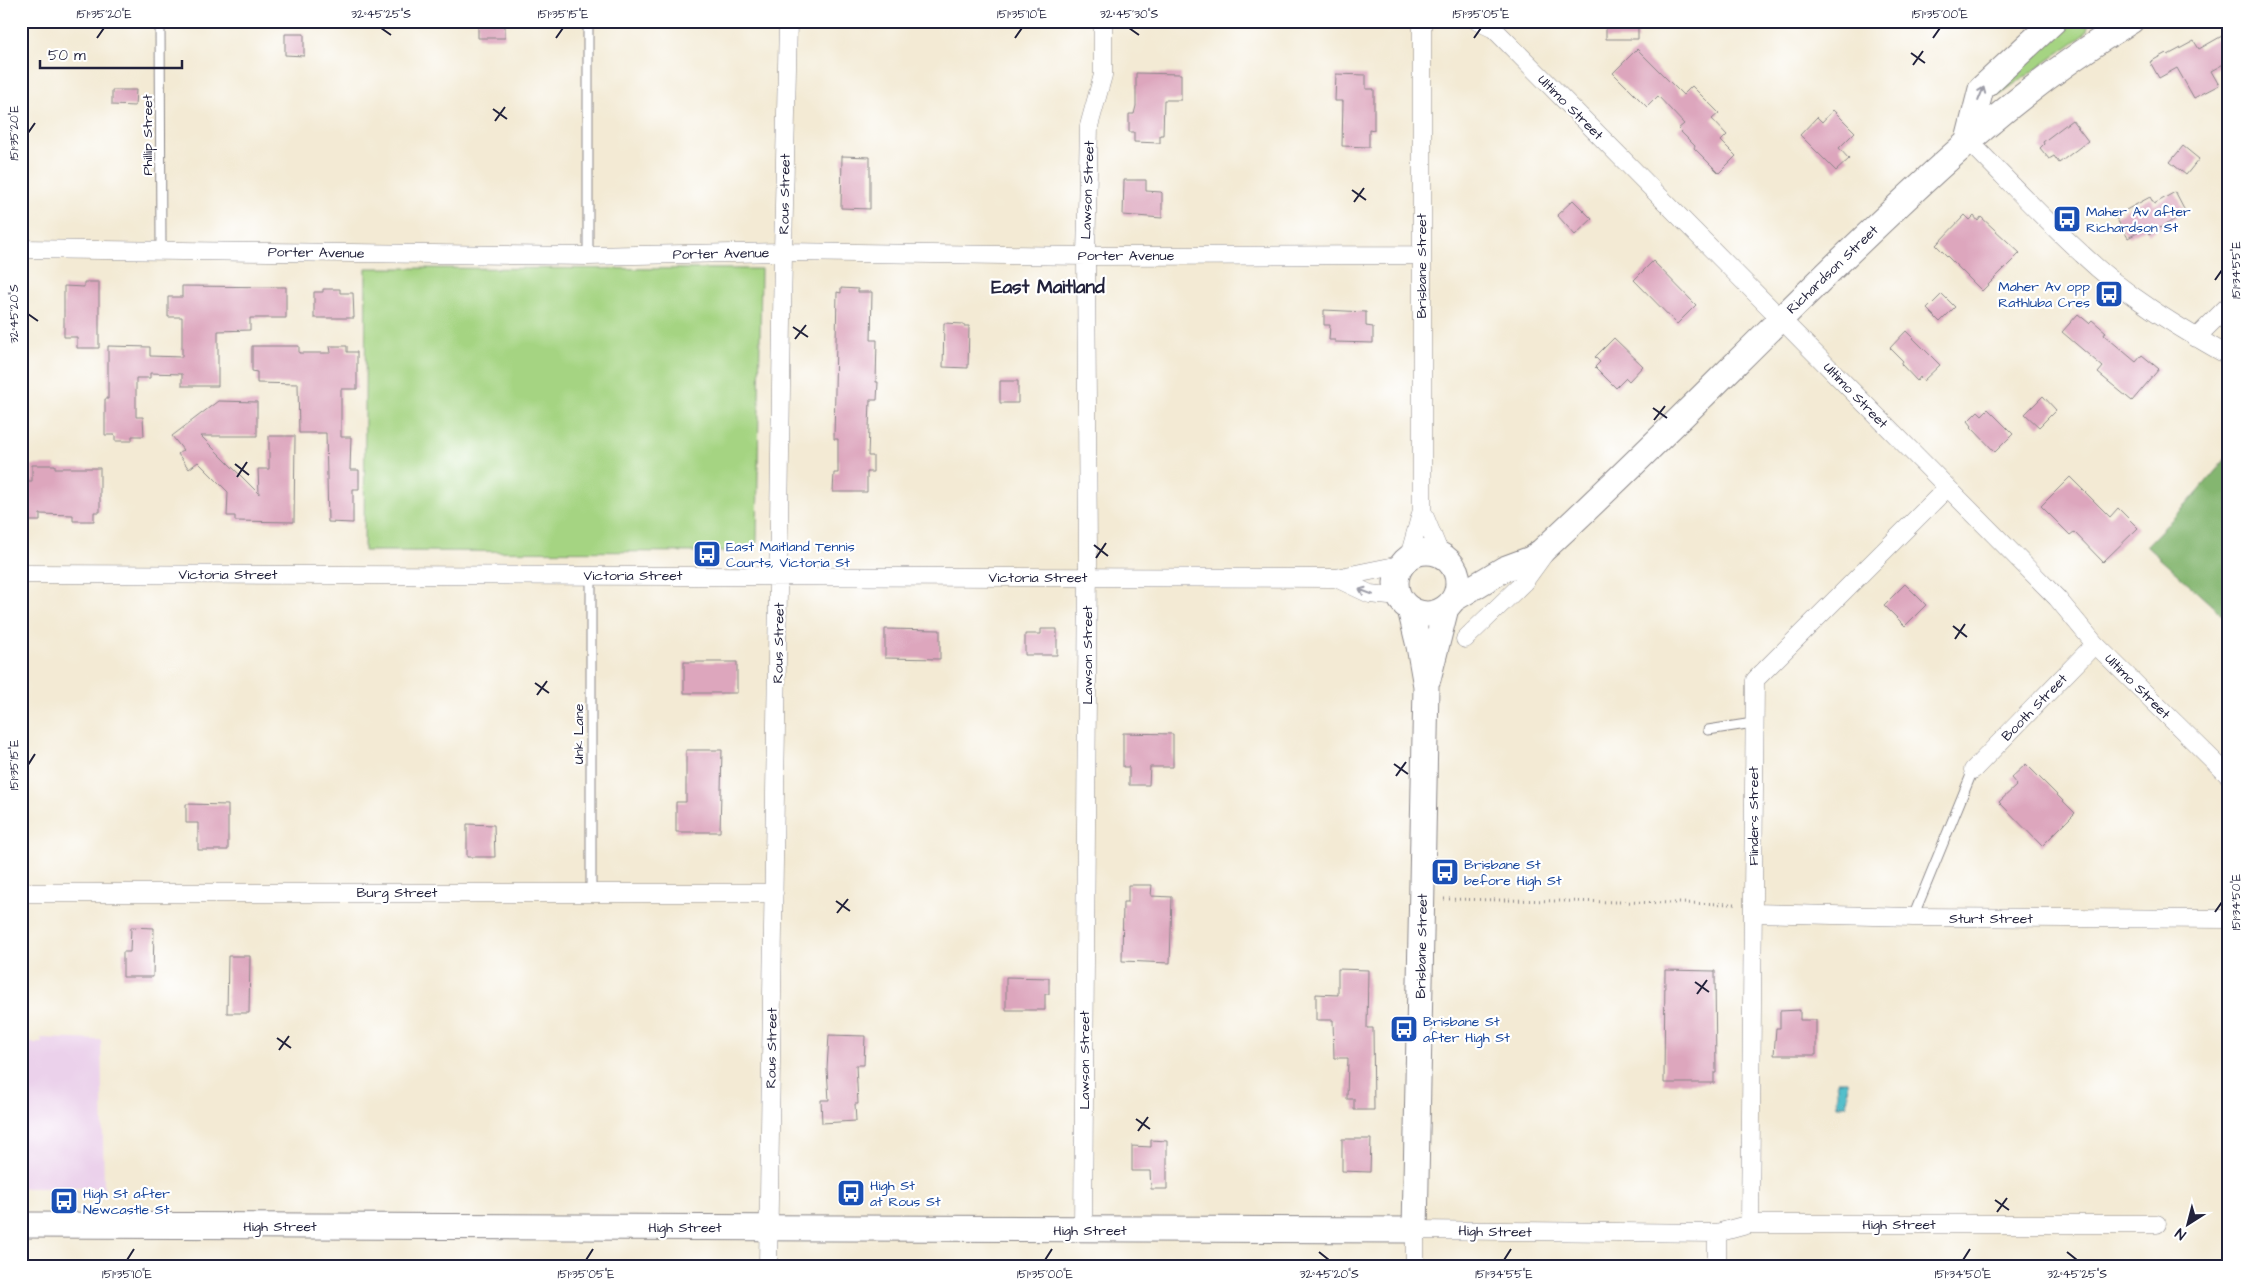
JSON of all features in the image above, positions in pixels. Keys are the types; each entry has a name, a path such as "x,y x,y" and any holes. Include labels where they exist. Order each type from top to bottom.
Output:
{"main road":[{"path":"1968,140 1981,89 2054,21"},
{"name":"Richardson Street","path":"1450,603 1504,569 1531,559 1554,540 1968,140 2056,69 2096,31 2130,21"},
{"path":"1430,551 1445,558 1458,580 1458,590 1450,603 1428,614 1404,603 1395,581 1405,561 1419,552 1430,551"},
{"name":"Richardson Street","path":"1445,558 1504,569"},
{"name":"Brisbane Street","path":"1404,603 1419,646 1426,686 1416,1230"},
{"name":"Brisbane Street","path":"1426,686 1450,603"},
{"name":"High Street","path":"21,1225 1416,1230"}],"street":[{"name":"Rous Street","path":"768,1266 788,21"},
{"name":"Lawson Street","path":"1083,1230 1088,578 1086,256 1089,126 1103,75 1103,21"},
{"name":"Brisbane Street","path":"1405,561 1422,510 1422,21"},
{"name":"Ultimo Street","path":"1477,21 1494,29 2057,598 2095,644 2229,776"},
{"path":"1968,140 2082,254 2149,307 2196,338 2229,356"},
{"name":"Porter Avenue","path":"21,249 161,249 588,256 783,252 1086,256 1421,255"},
{"path":"2196,338 2229,305"},
{"name":"Flinders Street","path":"1750,1224 1753,723 1755,680 1947,488"},
{"name":"Brisbane Street","path":"1422,510 1445,558"},
{"name":"Richardson Street","path":"1465,639 1524,582 1554,540"},
{"name":"Victoria Street","path":"21,574 1336,578 1405,561"},
{"name":"Victoria Street","path":"1336,578 1370,594 1404,603"},
{"name":"Booth Street","path":"1973,770 2095,644"},
{"name":"Burg Street","path":"21,893 774,892"},
{"name":"Sturt Street","path":"1753,908 1913,917 2229,918"},
{"name":"High Street","path":"1416,1230 1717,1233 1750,1224 2157,1224"},
{"name":"Brisbane Street","path":"1415,1266 1416,1230"},
{"path":"1716,1266 1717,1233"}],"lane":[{"name":"Phillip Street","path":"160,21 161,249"},
{"path":"588,21 588,256"},
{"name":"Unk Lane","path":"591,575 592,892"},
{"path":"1708,730 1753,723"},
{"path":"1913,917 1973,770"}],"path":[{"path":"1422,898 1753,908"}],"shaded area":[{"path":"41,1038 101,1040 104,1188 21,1188 21,1043 42,1043"}],"green space":[{"path":"2064,21 2089,21 2083,36 1997,96 1995,94"},
{"path":"366,268 761,269 757,543 747,552 364,551"},
{"path":"2229,455 2229,621 2146,546 2188,503"}],"water":[{"path":"1837,1081 1847,1081 1847,1105 1837,1105"}],"building":[{"path":"478,21 505,21 505,38 478,38"},
{"path":"1606,21 1638,21 1638,39 1606,39"},
{"path":"2229,32 2229,61 2211,71 2219,85 2194,98 2177,68 2159,78 2150,62 2194,41 2199,49"},
{"path":"285,34 304,34 304,56 285,55"},
{"path":"1637,49 1683,95 1692,86 1719,113 1712,119 1727,135 1721,141 1736,156 1719,173 1678,129 1684,124 1658,96 1647,107 1613,73"},
{"path":"1136,73 1181,74 1181,100 1164,100 1163,135 1160,135 1160,143 1134,142 1134,132 1129,132 1129,114 1134,114 1136,106"},
{"path":"1336,74 1366,75 1366,89 1374,89 1374,130 1369,129 1369,147 1342,146 1343,101 1335,101"},
{"path":"112,90 136,90 135,106 112,105"},
{"path":"1833,110 1855,132 1839,148 1849,159 1836,171 1800,135 1817,117 1822,122"},
{"path":"2072,120 2088,141 2059,163 2054,156 2049,159 2040,148 2044,144 2043,142"},
{"path":"2183,146 2199,159 2186,175 2170,162"},
{"path":"842,156 870,157 870,209 841,208"},
{"path":"1124,180 1146,180 1146,191 1162,193 1162,218 1123,215"},
{"path":"2175,192 2186,213 2149,234 2146,228 2128,238 2115,216 2150,197 2154,204"},
{"path":"1573,200 1592,219 1575,235 1557,215"},
{"path":"1965,215 1970,220 1974,216 1978,221 1981,217 2020,253 1982,291 1936,245"},
{"path":"1653,261 1696,305 1677,324 1634,280"},
{"path":"84,282 99,282 99,348 77,348 77,337 64,337 64,286 84,287"},
{"path":"182,286 286,287 286,318 250,318 250,330 218,331 218,386 182,386 182,374 150,373 150,378 136,378 136,417 143,417 144,436 132,436 132,441 115,441 115,435 105,435 105,399 108,399 108,346 150,347 150,356 182,357 182,317 168,317 168,297 182,297"},
{"path":"841,288 858,289 858,292 872,292 871,340 877,340 876,382 878,382 877,400 870,400 868,456 873,456 873,472 867,472 867,492 833,492 834,473 838,473 838,439 834,439 837,292 841,293"},
{"path":"323,289 340,289 340,293 353,293 354,318 314,318 314,292 323,292"},
{"path":"1942,294 1955,307 1940,322 1927,309"},
{"path":"1324,310 1366,312 1366,326 1373,327 1373,343 1335,342 1335,340 1329,340 1330,325 1324,325"},
{"path":"2078,314 2089,323 2092,320 2106,332 2104,335 2136,362 2142,355 2159,369 2132,401 2098,373 2103,367 2062,332"},
{"path":"944,323 969,326 968,368 943,367"},
{"path":"1906,331 1940,365 1923,381 1920,377 1917,381 1901,364 1903,361 1890,348"},
{"path":"1614,338 1643,366 1629,381 1626,378 1616,388 1595,367 1600,362 1595,357"},
{"path":"252,346 299,346 299,353 331,353 330,346 347,346 347,352 357,352 357,389 341,389 341,437 351,437 350,470 359,470 359,489 353,489 353,523 328,522 326,433 299,433 298,384 257,383 257,372 252,371"},
{"path":"1000,381 1018,381 1018,403 1000,403"},
{"path":"2043,396 2056,410 2039,427 2025,414"},
{"path":"218,401 257,402 257,436 201,436 259,494 258,469 269,469 269,436 295,436 294,522 235,521 235,516 227,516 228,492 198,462 189,469 178,454 183,450 172,436"},
{"path":"1988,409 2013,434 1995,452 1971,427 1968,421 1978,411 1982,415"},
{"path":"32,465 55,465 55,468 100,468 100,512 94,512 94,521 73,521 73,515 40,514 40,521 25,521 25,481 32,481"},
{"path":"2070,477 2110,517 2118,508 2138,528 2103,562 2074,532 2070,535 2041,506"},
{"path":"1905,584 1926,605 1905,626 1884,605"},
{"path":"885,629 940,630 940,659 885,658"},
{"path":"1041,629 1057,629 1057,655 1025,655 1025,634 1041,634"},
{"path":"684,662 737,662 737,693 684,693"},
{"path":"1123,733 1173,734 1173,767 1150,767 1149,785 1129,785 1129,767 1123,767"},
{"path":"686,750 722,750 720,832 676,832 676,802 686,802"},
{"path":"2026,764 2075,813 2042,846 1999,802 2017,785 2011,778"},
{"path":"186,804 228,805 228,850 198,850 198,823 186,823"},
{"path":"467,824 494,825 495,857 467,857"},
{"path":"1128,885 1152,885 1151,896 1172,897 1170,963 1122,961 1123,902 1128,902"},
{"path":"131,927 154,928 153,977 123,977 123,952 130,952"},
{"path":"228,956 250,956 249,1013 227,1013"},
{"path":"1338,969 1368,970 1367,1028 1373,1028 1374,1110 1354,1110 1354,1099 1347,1099 1348,1058 1334,1058 1333,1020 1316,1020 1316,994 1338,995"},
{"path":"1665,970 1715,971 1716,1073 1714,1073 1714,1083 1664,1083"},
{"path":"1006,977 1049,978 1049,994 1045,994 1045,1010 1006,1010"},
{"path":"1800,1010 1800,1020 1816,1020 1816,1055 1774,1055 1776,1028 1780,1028 1780,1011"},
{"path":"829,1035 865,1036 864,1065 856,1065 858,1104 855,1104 856,1121 822,1123 821,1100 829,1100 827,1069"},
{"path":"1342,1139 1371,1139 1370,1172 1342,1171"},
{"path":"1151,1140 1167,1141 1167,1189 1151,1189 1150,1171 1132,1171 1132,1146 1151,1147"}],"place":[{"name":"Maher Av after Richardson St","path":"2067,219"},
{"name":"Maher Av opp Rathluba Cres","path":"2109,294"},
{"name":"East Maitland Tennis Courts, Victoria St","path":"707,554"},
{"name":"Brisbane St before High St","path":"1445,872"},
{"name":"Brisbane St after High St","path":"1404,1029"},
{"name":"High St at Rous St","path":"851,1193"},
{"name":"High St after Newcastle St","path":"64,1201"}],"district":[{"name":"East Maitland","path":"1048,286"}]}
